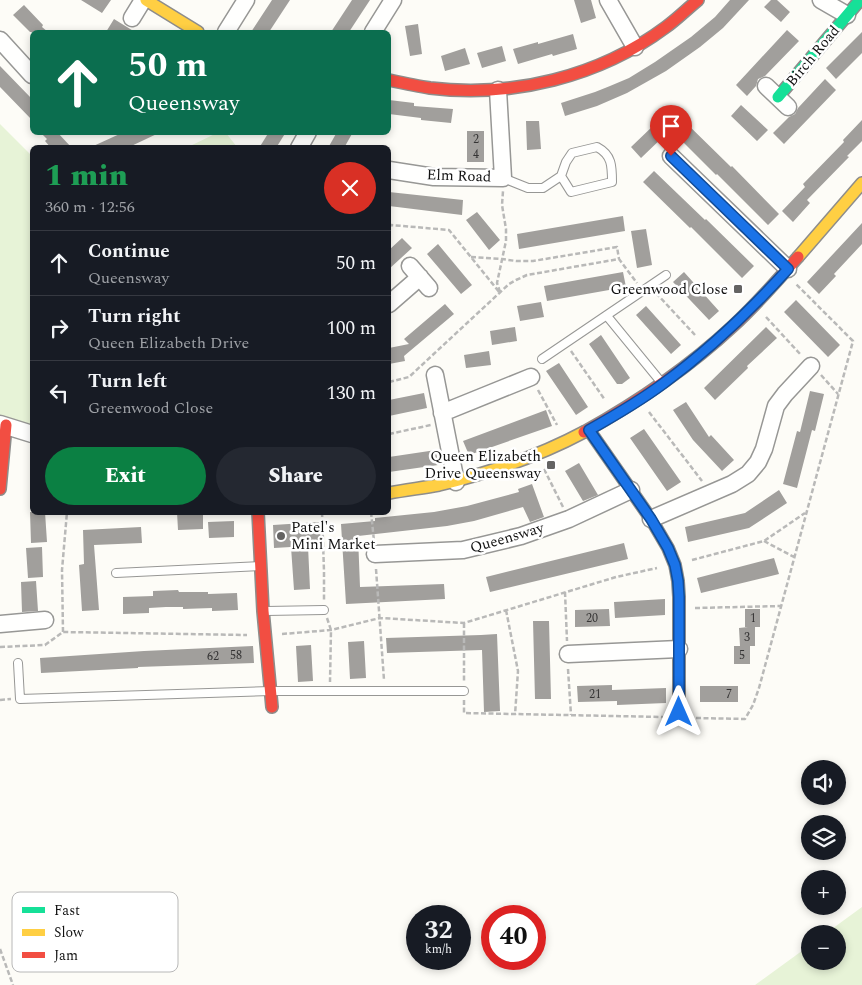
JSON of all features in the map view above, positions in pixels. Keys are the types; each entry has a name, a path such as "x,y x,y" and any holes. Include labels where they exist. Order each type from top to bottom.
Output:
{"street":[{"path":"132,18 144,0 195,30"},
{"path":"227,30 246,0"},
{"path":"374,30 393,0"},
{"path":"608,0 635,47"},
{"path":"391,80 455,90 498,90 556,80 587,70 635,47 660,32 698,0"},
{"name":"Birch Road","path":"821,0 847,15"},
{"name":"Birch Road","path":"778,97 860,0"},
{"path":"0,40 30,73"},
{"name":"Elm Road","path":"391,170 434,177 503,178 498,90"},
{"path":"671,156 786,271"},
{"path":"391,493 456,482 494,471 536,455 616,415 662,384 732,327 786,271 862,184"},
{"path":"391,302 419,277"},
{"path":"651,519 732,484 748,474 758,462 764,449 776,406 812,366"},
{"path":"435,375 456,482"},
{"path":"443,418 531,377"},
{"path":"0,489 3,425 30,433"},
{"path":"589,430 651,519 668,548 675,565 678,581 679,608 679,712"},
{"name":"Queensway","path":"375,554 462,550 521,536 569,519 631,490"},
{"path":"258,515 263,611 272,707"},
{"path":"0,624 45,620"},
{"path":"568,654 679,649"}],"lane":[{"path":"503,178 528,188 544,188 561,176 566,162 572,153 596,147 605,152 612,167 612,182 571,192 561,176"},
{"path":"542,360 666,275"},
{"path":"607,316 662,384"},
{"path":"116,573 261,566"},
{"path":"263,611 324,610"},
{"path":"18,663 20,699 270,691 464,691"}],"path":[{"path":"500,293 497,283 506,241 502,205 503,178"},
{"path":"391,225 449,230 500,293"},
{"path":"471,257 533,261 617,247 619,259 643,291"},
{"path":"391,382 409,377 516,280 527,275 619,259"},
{"path":"697,718 745,718 759,688 852,341 786,271"},
{"path":"650,286 707,348"},
{"path":"754,305 838,394"},
{"path":"566,344 616,415"},
{"path":"531,377 566,441"},
{"path":"639,399 711,493"},
{"path":"391,433 443,418"},
{"path":"536,455 569,519"},
{"path":"0,647 45,645 62,632 265,635 331,630 380,618 464,623 616,577 675,565 764,541 806,512"},
{"path":"62,632 62,570 67,515"},
{"path":"371,515 385,691"},
{"path":"764,541 794,557"},
{"path":"679,608 781,606"},
{"path":"506,610 518,671 515,715"},
{"path":"464,623 464,713 668,717"},
{"path":"0,949 13,985"}],"green space":[{"path":"0,124 30,154 30,433 0,424"},
{"path":"213,135 228,135 235,145 192,145"},
{"path":"862,907 862,985 755,985 801,952 801,970 846,970 846,925 837,925"}],"building":[{"path":"81,0 111,0 102,13"},
{"path":"272,0 290,0 270,30 252,30"},
{"path":"352,0 370,0 350,30 332,30"},
{"path":"574,0 591,0 596,18 581,23"},
{"path":"730,0 749,0 723,28 666,71 627,93 597,106 565,116 561,103 629,78 691,37 715,17"},
{"path":"771,0 777,0 790,12 781,22 764,7"},
{"path":"24,5 46,30 30,30 30,32 13,15"},
{"path":"114,19 132,30 107,30"},
{"path":"418,24 422,54 410,56 405,26"},
{"path":"787,30 799,41 765,76 758,79 756,86 747,96 736,85"},
{"path":"862,32 862,53 836,79 826,68"},
{"path":"573,34 577,49 518,64 513,49"},
{"path":"502,46 506,61 482,68 477,53"},
{"path":"465,48 470,64 445,71 441,56"},
{"path":"0,66 30,97 30,118 0,87"},
{"path":"825,79 836,90 784,144 773,133 789,117 795,114 798,108"},
{"path":"391,100 414,103 414,106 453,109 451,123 421,120 421,118 391,114"},
{"path":"741,105 768,130 757,141 731,116"},
{"path":"680,117 779,214 768,225 669,128"},
{"path":"862,120 862,141 807,200 810,203 793,222 782,211 805,187 803,184 844,142 843,140"},
{"path":"526,121 539,121 541,149 527,150"},
{"path":"655,124 665,135 641,158 631,147"},
{"path":"467,131 484,131 484,162 467,162"},
{"path":"43,135 60,135 69,145 48,145 45,141 47,139"},
{"path":"117,135 155,135 133,145 96,145"},
{"path":"267,135 284,135 278,145 261,145"},
{"path":"335,135 351,135 346,145 330,145"},
{"path":"654,171 754,266 742,278 643,182"},
{"path":"391,192 463,200 462,215 391,206"},
{"path":"477,212 500,240 489,250 466,220"},
{"path":"623,216 625,231 519,249 517,234"},
{"path":"862,223 862,244 834,274 836,276 819,294 807,282"},
{"path":"646,229 652,265 637,268 631,231"},
{"path":"402,238 412,248 391,267 391,248"},
{"path":"438,244 472,285 461,294 427,254"},
{"path":"623,272 626,287 547,301 544,286"},
{"path":"684,272 719,311 709,320 673,282"},
{"path":"796,300 840,345 828,357 784,312"},
{"path":"541,302 544,317 520,321 517,306"},
{"path":"445,304 454,314 404,356 405,361 391,364 391,348 409,344 404,339"},
{"path":"646,306 681,345 671,354 636,315"},
{"path":"515,327 517,341 492,345 490,331"},
{"path":"766,327 777,338 715,400 704,388"},
{"path":"601,335 630,378 622,384 617,384 589,344"},
{"path":"489,351 491,365 466,368 464,355"},
{"path":"559,363 588,407 576,415 546,371"},
{"path":"810,391 824,394 815,431 812,430 797,488 783,484 797,431 800,432"},
{"path":"424,393 427,408 391,416 391,400"},
{"path":"686,402 709,437 711,435 734,460 722,471 693,440 673,410"},
{"path":"546,410 552,426 469,455 463,441"},
{"path":"644,429 681,482 667,491 630,438"},
{"path":"436,450 438,465 391,472 391,457"},
{"path":"579,463 598,495 583,501 565,471"},
{"path":"532,484 544,517 530,522 523,507 474,521 447,526 358,536 360,587 444,584 445,599 346,604 341,524 375,521 375,518 434,512 467,506 519,492 518,489"},
{"path":"779,490 787,503 749,528 688,542 685,527 745,513"},
{"path":"30,515 45,515 47,542 31,543"},
{"path":"177,515 203,515 203,529 178,530"},
{"path":"234,521 234,537 209,538 208,522"},
{"path":"320,522 321,546 308,546 310,589 294,590 291,547 274,548 273,525"},
{"path":"141,527 142,543 94,545 99,610 82,611 79,565 84,564 83,530"},
{"path":"624,543 628,559 490,592 486,577"},
{"path":"42,547 43,577 28,578 26,548"},
{"path":"774,558 779,574 701,593 697,578"},
{"path":"36,581 38,611 22,612 21,582"},
{"path":"178,590 179,592 208,592 208,594 237,593 238,610 212,611 212,608 183,609 183,607 166,607 149,608 149,613 123,614 123,597 153,596 153,591"},
{"path":"665,599 665,615 615,618 614,602"},
{"path":"609,609 610,626 575,627 575,610"},
{"path":"745,609 760,609 760,627 755,627 755,646 750,646 750,664 734,664 734,646 740,646 739,628 748,627 745,627"},
{"path":"533,621 549,621 551,699 535,699"},
{"path":"497,634 500,711 484,712 482,650 387,653 386,638"},
{"path":"364,641 366,678 350,679 348,642"},
{"path":"311,645 313,681 298,682 296,646"},
{"path":"253,646 254,663 41,673 40,658"},
{"path":"612,685 612,690 666,688 666,703 617,705 617,701 578,702 577,686"},
{"path":"700,686 738,686 738,702 700,702"}],"traffic: fast":[{"path":"778,97 860,0"},
{"path":"589,430 651,519 668,548 675,565 679,597 679,712"}],"traffic: slow":[{"path":"146,0 195,30"},
{"path":"798,257 862,183"},
{"path":"391,493 439,485 476,475 532,456 584,432"}],"traffic: jam":[{"path":"391,80 430,88 492,90 554,80 584,71 640,44 670,24 698,0"},
{"path":"584,432 624,409 698,356 750,310 798,257"},
{"path":"0,489 6,425"},
{"path":"258,515 263,611 272,707"}],"place":[{"name":"Greenwood Close","path":"738,289"},
{"name":"Queen Elizabeth Drive Queensway","path":"551,465"},
{"name":"Patel's Mini Market","path":"281,536"}],"route":[{"path":"671,156 788,269 732,327 695,359 616,415 589,430 651,519 668,548 675,565 679,597 679,712"}]}
